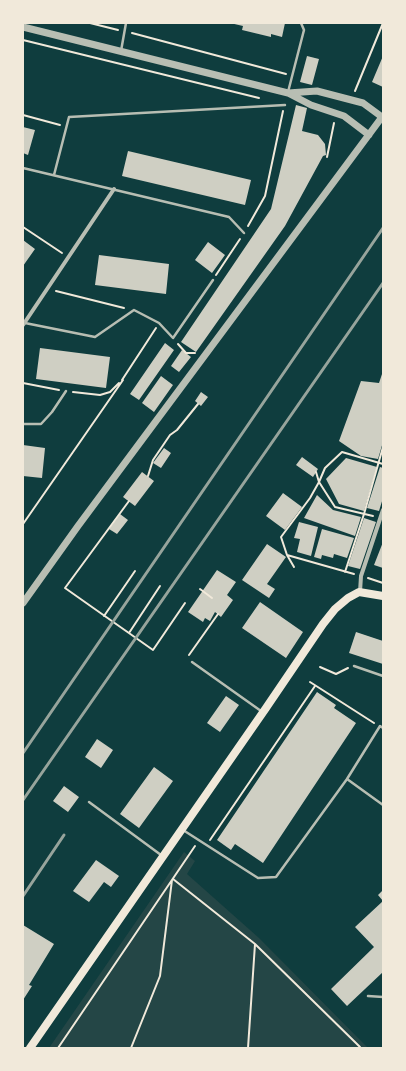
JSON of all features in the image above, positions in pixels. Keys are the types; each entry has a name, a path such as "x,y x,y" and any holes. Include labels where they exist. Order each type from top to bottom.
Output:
{"main road":[{"path":"30,1048 323,624 348,598 360,592 383,596"}],"street":[{"path":"23,27 288,93 311,105 344,116 369,135"},
{"path":"23,603 382,116 363,103 317,91 288,93"},
{"path":"24,324 114,189"},
{"path":"360,592 361,576 383,510"}],"lane":[{"path":"120,51 126,23"},
{"path":"288,93 294,76 304,30 301,23"},
{"path":"54,175 70,117 285,105"},
{"path":"23,168 229,217 244,233"},
{"path":"24,324 95,336 134,310 159,323 172,338 213,280"},
{"path":"23,424 41,424 52,412 66,391"},
{"path":"192,662 263,712"},
{"path":"354,666 383,676"},
{"path":"182,830 258,878 276,877 347,779 382,727"},
{"path":"347,779 383,805"},
{"path":"90,802 163,857"},
{"path":"368,996 383,997"}],"path":[{"path":"90,23 294,76"},
{"path":"351,100 383,23"},
{"path":"23,40 265,100"},
{"path":"213,280 244,233 265,196 285,105"},
{"path":"23,115 67,126"},
{"path":"327,157 335,120 344,116"},
{"path":"23,227 68,258"},
{"path":"48,289 134,310"},
{"path":"23,524 123,380 159,323"},
{"path":"172,338 186,354 196,353"},
{"path":"23,383 66,391 100,395 110,392 123,380"},
{"path":"148,476 153,460 170,435 178,430 198,404"},
{"path":"345,572 364,514 383,447"},
{"path":"294,567 287,555 280,537 310,498 325,468 342,452 383,464"},
{"path":"316,472 319,482 335,506 380,518"},
{"path":"129,501 65,588 153,650 186,603"},
{"path":"287,555 383,583"},
{"path":"104,616 135,571"},
{"path":"129,633 160,586"},
{"path":"200,589 212,598"},
{"path":"192,662 187,658 218,614"},
{"path":"320,667 336,674 354,666"},
{"path":"310,682 382,727"},
{"path":"207,845 316,686"},
{"path":"58,1048 199,840"},
{"path":"172,879 255,944 360,1047 359,1048"},
{"path":"131,1048 160,976 172,879"},
{"path":"248,1048 255,944"}],"shaded area":[{"path":"184,852 195,861 187,874 259,938 368,1048 49,1048"}],"building":[{"path":"230,23 285,23 282,37 271,34 271,37 242,30 243,26"},
{"path":"307,56 319,59 312,85 300,82"},
{"path":"383,56 383,87 372,82"},
{"path":"296,105 307,108 302,131 318,135 325,144 326,155 323,156 285,226 196,352 181,342 271,209"},
{"path":"23,127 35,130 28,155 23,153"},
{"path":"128,151 251,180 245,205 122,176"},
{"path":"23,240 35,249 23,266"},
{"path":"208,242 225,255 212,273 195,260"},
{"path":"99,255 169,264 166,294 95,285"},
{"path":"165,343 174,350 139,400 130,394"},
{"path":"40,348 110,357 106,388 36,379"},
{"path":"182,350 191,357 179,372 171,366"},
{"path":"383,371 383,442 378,459 361,456 339,441 361,381 379,383"},
{"path":"161,376 173,385 154,412 142,403"},
{"path":"201,392 208,397 201,406 195,401"},
{"path":"23,445 45,448 42,478 23,476"},
{"path":"164,448 171,453 161,468 153,463"},
{"path":"302,457 318,469 313,477 296,465"},
{"path":"346,458 377,467 364,511 339,504 326,479"},
{"path":"380,467 383,468 383,498 379,511 367,508"},
{"path":"142,472 154,481 135,506 123,497"},
{"path":"283,493 302,507 285,530 266,516"},
{"path":"317,495 333,510 361,517 355,536 304,518"},
{"path":"120,514 128,520 117,534 109,529"},
{"path":"364,518 376,522 360,569 348,566"},
{"path":"299,522 318,527 311,556 297,552 300,539 294,538"},
{"path":"322,529 354,538 347,558 334,554 333,558 322,555 321,559 314,557"},
{"path":"383,542 383,568 374,565"},
{"path":"267,544 286,557 267,584 275,589 269,598 242,580"},
{"path":"217,570 236,582 227,595 233,600 221,617 215,612 210,621 205,618 203,622 188,612"},
{"path":"260,602 303,632 286,658 242,628"},
{"path":"356,632 383,641 383,664 349,653"},
{"path":"317,692 336,705 334,708 356,723 263,863 235,844 231,850 217,840"},
{"path":"226,696 239,705 220,732 207,723"},
{"path":"97,739 113,750 101,768 85,757"},
{"path":"154,767 173,781 139,828 120,814"},
{"path":"64,786 79,797 68,812 53,801"},
{"path":"96,860 119,876 111,887 104,882 89,902 73,891"},
{"path":"383,890 383,901 378,895"},
{"path":"383,901 383,972 347,1006 331,989 374,947 355,927"},
{"path":"23,925 54,944 29,985 32,986 23,1000"}],"railway":[{"path":"23,753 383,228"},
{"path":"23,800 383,283"},
{"path":"23,896 64,835"}]}
